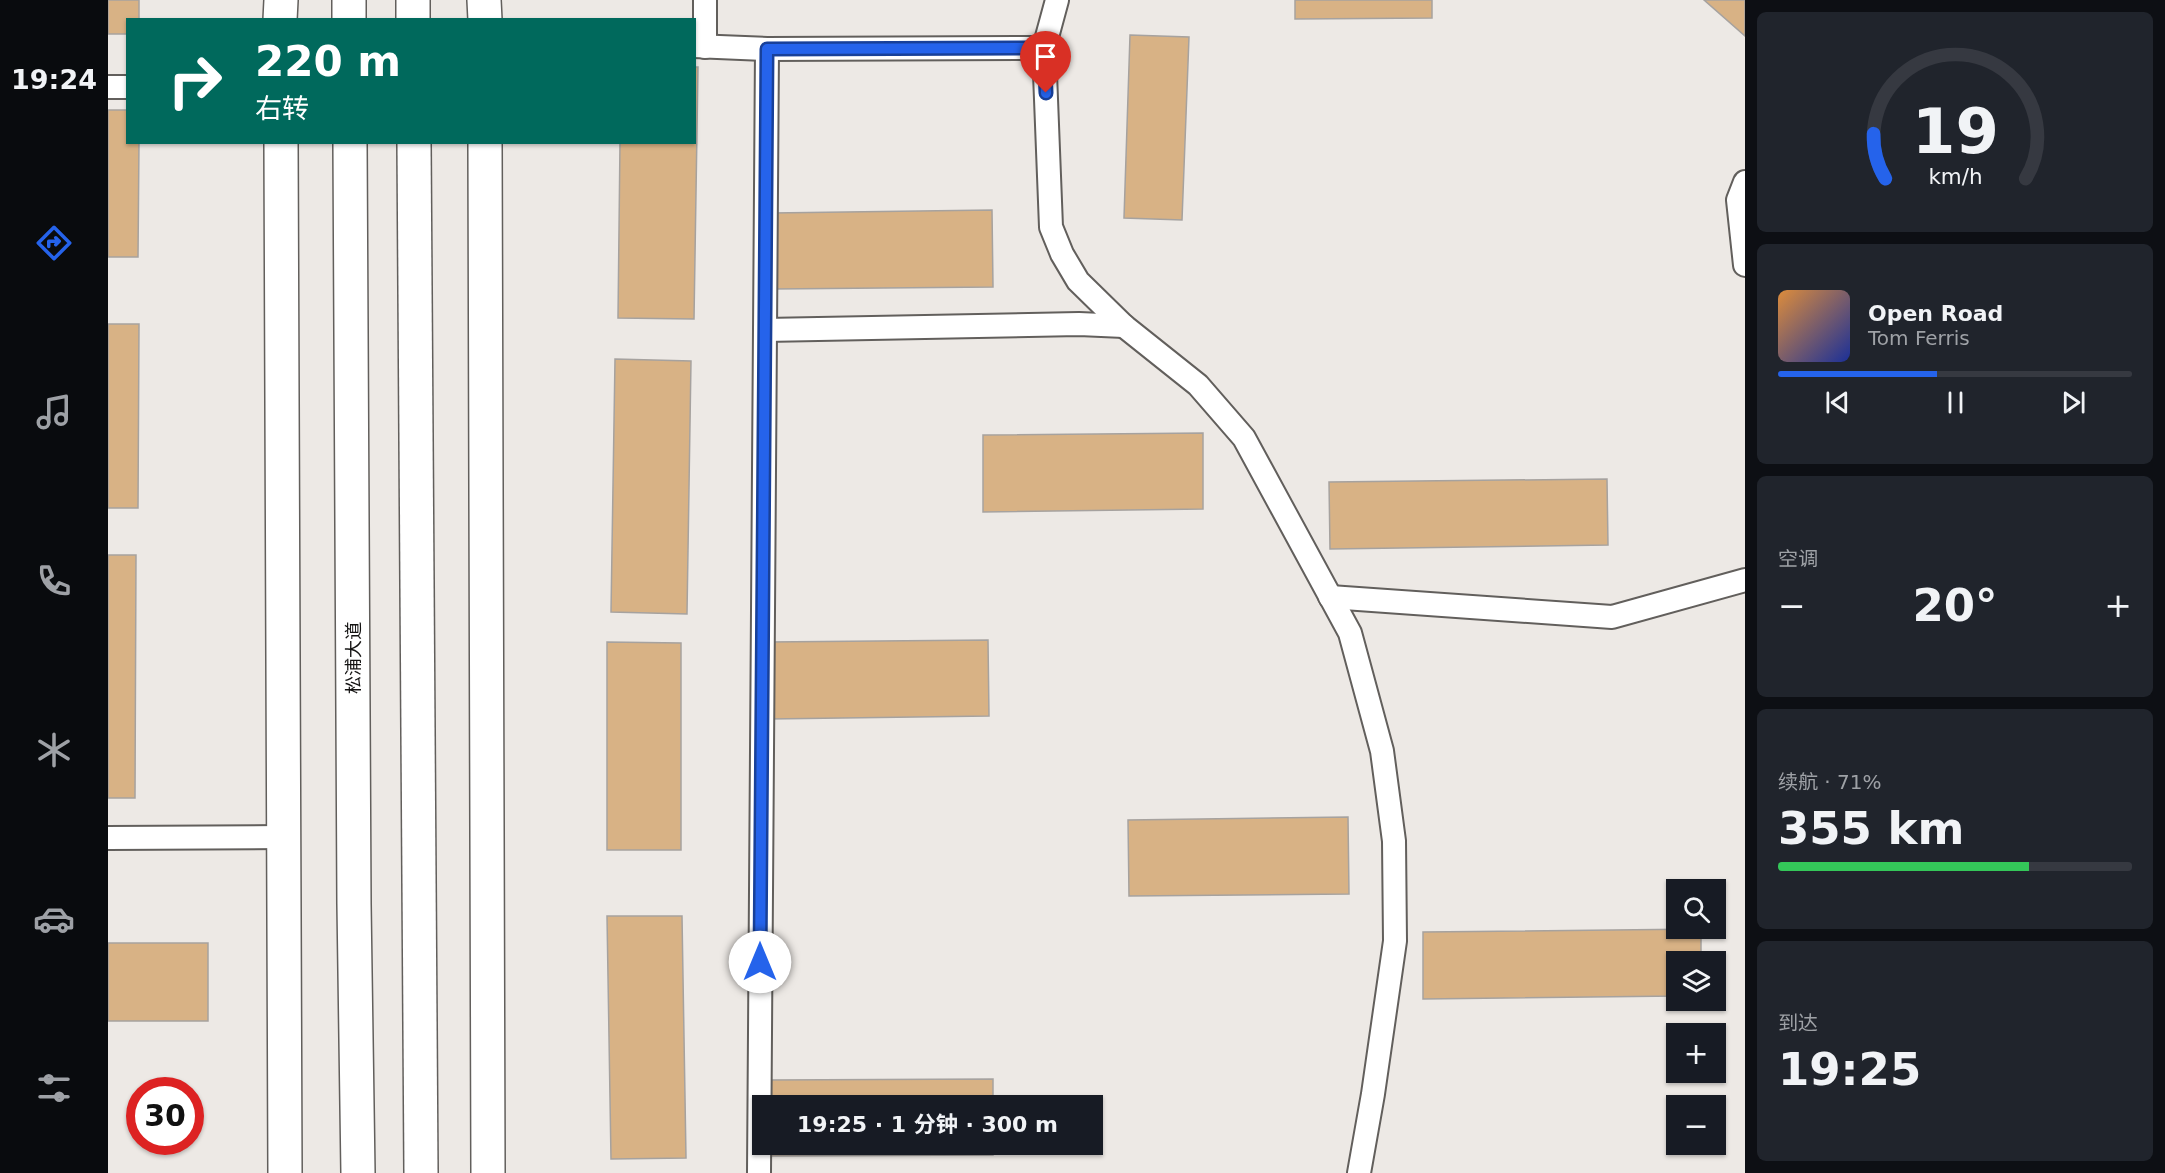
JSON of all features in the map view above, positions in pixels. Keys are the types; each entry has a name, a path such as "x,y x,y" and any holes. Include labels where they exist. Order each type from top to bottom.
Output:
{"highway":[{"path":"280,0 280,18"},
{"path":"349,0 349,18"},
{"path":"413,0 413,18"},
{"path":"484,0 484,18"},
{"path":"280,144 285,1173"},
{"name":"松浦大道","path":"350,144 354,904 358,1173"},
{"path":"414,144 421,1173"},
{"path":"485,144 488,1173"}],"street":[{"path":"705,0 700,46 767,49 1044,48"},
{"path":"1057,0 1044,48 1052,226 1062,254 1078,281 1124,326 1198,385 1244,438 1350,633 1382,751 1394,841 1395,941 1359,1173"},
{"path":"759,1173 767,49"},
{"path":"108,87 126,87"},
{"path":"1745,182 1738,200 1745,265"},
{"path":"765,330 1079,324 1124,326"},
{"path":"1330,597 1612,617 1745,580"},
{"path":"108,838 282,837"}],"building":[{"path":"108,0 139,0 139,18 126,18 126,34 108,34"},
{"path":"1295,0 1432,0 1432,18 1295,19"},
{"path":"1704,0 1745,0 1745,36"},
{"path":"1130,35 1189,37 1182,220 1124,218"},
{"path":"696,67 698,67 694,319 618,318 620,144 696,144"},
{"path":"108,110 126,110 126,144 139,144 138,257 108,257"},
{"path":"992,210 993,287 773,289 772,213"},
{"path":"108,324 139,324 138,508 108,508"},
{"path":"615,359 691,361 687,614 611,612"},
{"path":"1203,433 1203,509 983,512 983,435"},
{"path":"1607,479 1608,545 1330,549 1329,482"},
{"path":"108,555 136,555 135,798 108,798"},
{"path":"988,640 989,716 769,719 768,642"},
{"path":"607,642 681,643 681,850 607,850"},
{"path":"1348,817 1349,894 1129,896 1128,820"},
{"path":"607,916 682,916 686,1158 611,1159"},
{"path":"1666,929 1666,939 1701,939 1701,951 1666,951 1666,996 1423,999 1423,932"},
{"path":"108,943 208,943 208,1021 108,1021"},
{"path":"993,1079 993,1095 768,1095 767,1080"},
{"path":"768,1155 993,1155 768,1156"}],"route":[{"path":"760,962 767,49 1044,48 1046,93"}]}
